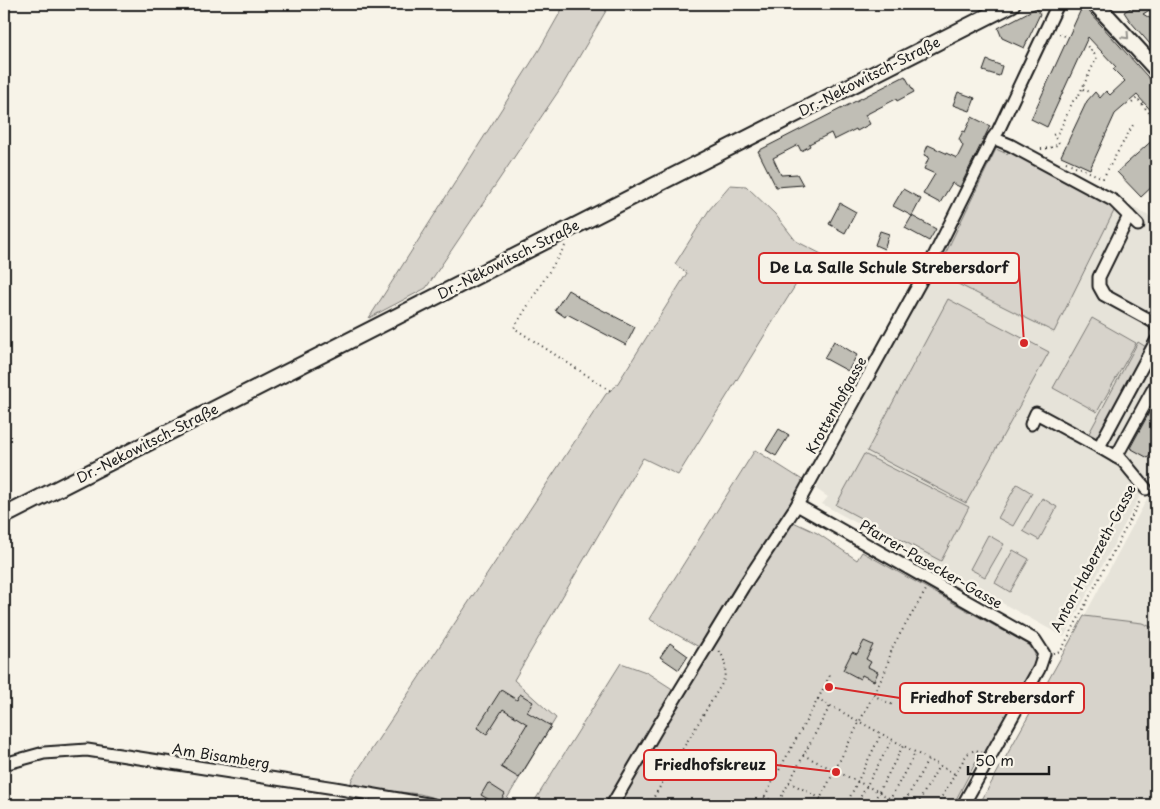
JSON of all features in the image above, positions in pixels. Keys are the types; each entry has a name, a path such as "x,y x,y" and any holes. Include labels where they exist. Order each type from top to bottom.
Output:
{"main road":[{"name":"Dr.-Nekowitsch-Straße","path":"4,516 1012,4"},
{"path":"1096,4 1156,69"}],"street":[{"name":"Krottenhofgasse","path":"612,805 743,587 797,505 929,266 998,131 1058,4"},
{"path":"993,138 1010,145 1114,201 1138,225"},
{"path":"1129,216 1099,277 1099,286 1104,295 1155,323 1156,326"},
{"path":"1099,447 1156,341"},
{"path":"1116,457 1156,384"},
{"path":"1031,424 1036,413 1099,447 1123,461 1146,489"},
{"name":"Pfarrer-Pasecker-Gasse","path":"797,505 1035,640 1044,654"},
{"path":"963,805 1039,669 1044,654"},
{"name":"Am Bisamberg","path":"4,764 44,752 87,750 433,805"}],"path":[{"path":"1060,34 1068,38"},
{"path":"1047,153 1039,149 1050,148 1059,144 1053,135 1059,132 1074,99 1078,97 1097,57 1084,45"},
{"path":"1082,88 1092,93"},
{"path":"1132,103 1137,98 1156,121"},
{"path":"1063,160 1103,178 1132,125"},
{"path":"564,247 514,328 611,391"},
{"name":"Anton-Haberzeth-Gasse","path":"1044,654 1061,651 1156,472"},
{"path":"817,805 885,672 893,646 931,581"},
{"path":"649,805 723,682 724,658 718,648 709,643"},
{"path":"760,805 830,675"},
{"path":"873,695 893,705"},
{"path":"818,699 955,774"},
{"path":"777,804 830,706"},
{"path":"846,805 881,734"},
{"path":"856,805 892,740"},
{"path":"872,805 904,746"},
{"path":"937,805 967,754 975,750 991,755"},
{"path":"887,805 915,753"},
{"path":"803,755 902,805 928,760"},
{"path":"917,805 940,766"},
{"path":"789,782 833,805"},
{"path":"764,797 782,805"}],"shaded area":[{"path":"565,4 610,4 562,86 426,288 369,318 539,50"},
{"path":"1012,141 1156,220 1156,466 1064,637 822,504 828,497 816,489 996,148 1007,152"},
{"path":"1010,148 1116,207 1054,332 936,273 996,149 1007,154"},
{"path":"730,185 746,186 775,214 796,241 833,260 831,266 808,265 678,475 643,458 514,680 556,718 503,805 459,805 420,794 350,787 352,779 606,394 616,386 687,273 675,264 709,210"},
{"path":"948,299 1049,352 966,503 867,451"},
{"path":"1092,318 1136,343 1097,412 1053,388"},
{"path":"1138,342 1151,350 1099,444 1087,437"},
{"path":"755,450 804,481 699,647 649,619"},
{"path":"864,454 969,507 941,561 836,505"},
{"path":"1156,482 1156,805 979,805 1060,662"},
{"path":"1017,484 1032,493 1013,526 998,518"},
{"path":"1042,498 1057,507 1039,540 1023,531"},
{"path":"789,520 817,533 857,560 862,552 1029,645 1035,654 1034,667 982,763 977,760 953,805 618,805"},
{"path":"988,535 1004,544 985,577 970,569"},
{"path":"1013,550 1029,559 1010,592 995,583"},
{"path":"1084,616 1142,623 1156,629 1156,805 979,805"},
{"path":"621,663 646,672 674,690 607,805 532,805"}],"building":[{"path":"1137,4 1156,4 1156,6 1143,14 1156,22 1156,51 1124,12"},
{"path":"1083,5 1156,86 1156,116 1137,95 1115,114 1090,169 1061,156 1087,101 1095,92 1100,98 1106,91 1110,95 1125,81 1113,69 1116,67 1088,37 1047,127 1031,119"},
{"path":"1036,8 1040,14 1024,48 1002,38 998,28"},
{"path":"987,60 1002,66 999,76 983,71"},
{"path":"905,76 914,92 865,115 870,124 834,140 831,133 809,144 810,146 801,151 798,145 773,158 781,175 797,174 803,185 776,187 758,151"},
{"path":"958,92 975,98 970,111 953,105"},
{"path":"972,117 990,126 960,187 952,183 940,203 923,194 935,174 924,169 929,157 924,155 928,145 957,158 963,146 959,139 963,131 965,132"},
{"path":"1156,137 1156,183 1141,197 1117,172"},
{"path":"903,189 921,199 912,216 893,206"},
{"path":"840,203 856,212 845,233 829,224"},
{"path":"912,216 936,229 929,241 905,228"},
{"path":"880,231 889,234 884,249 875,245"},
{"path":"568,290 577,297 635,327 626,345 567,314 565,317 555,310"},
{"path":"834,341 857,355 848,371 824,358"},
{"path":"1156,400 1156,444 1148,458 1130,448"},
{"path":"779,429 789,435 776,456 766,450"},
{"path":"864,641 873,645 866,659 871,662 868,667 878,672 874,681 862,675 860,679 843,670 852,652 857,654"},
{"path":"670,643 688,656 679,670 660,657"},
{"path":"501,690 517,700 520,694 533,702 527,712 551,726 519,778 501,767 527,724 503,709 487,734 477,728"},
{"path":"488,783 505,794 498,805 481,795"}],"place":[{"name":"De La Salle Schule Strebersdorf","path":"1024,343"},
{"name":"Friedhof Strebersdorf","path":"829,687"},
{"name":"Friedhofskreuz","path":"836,772"}]}
